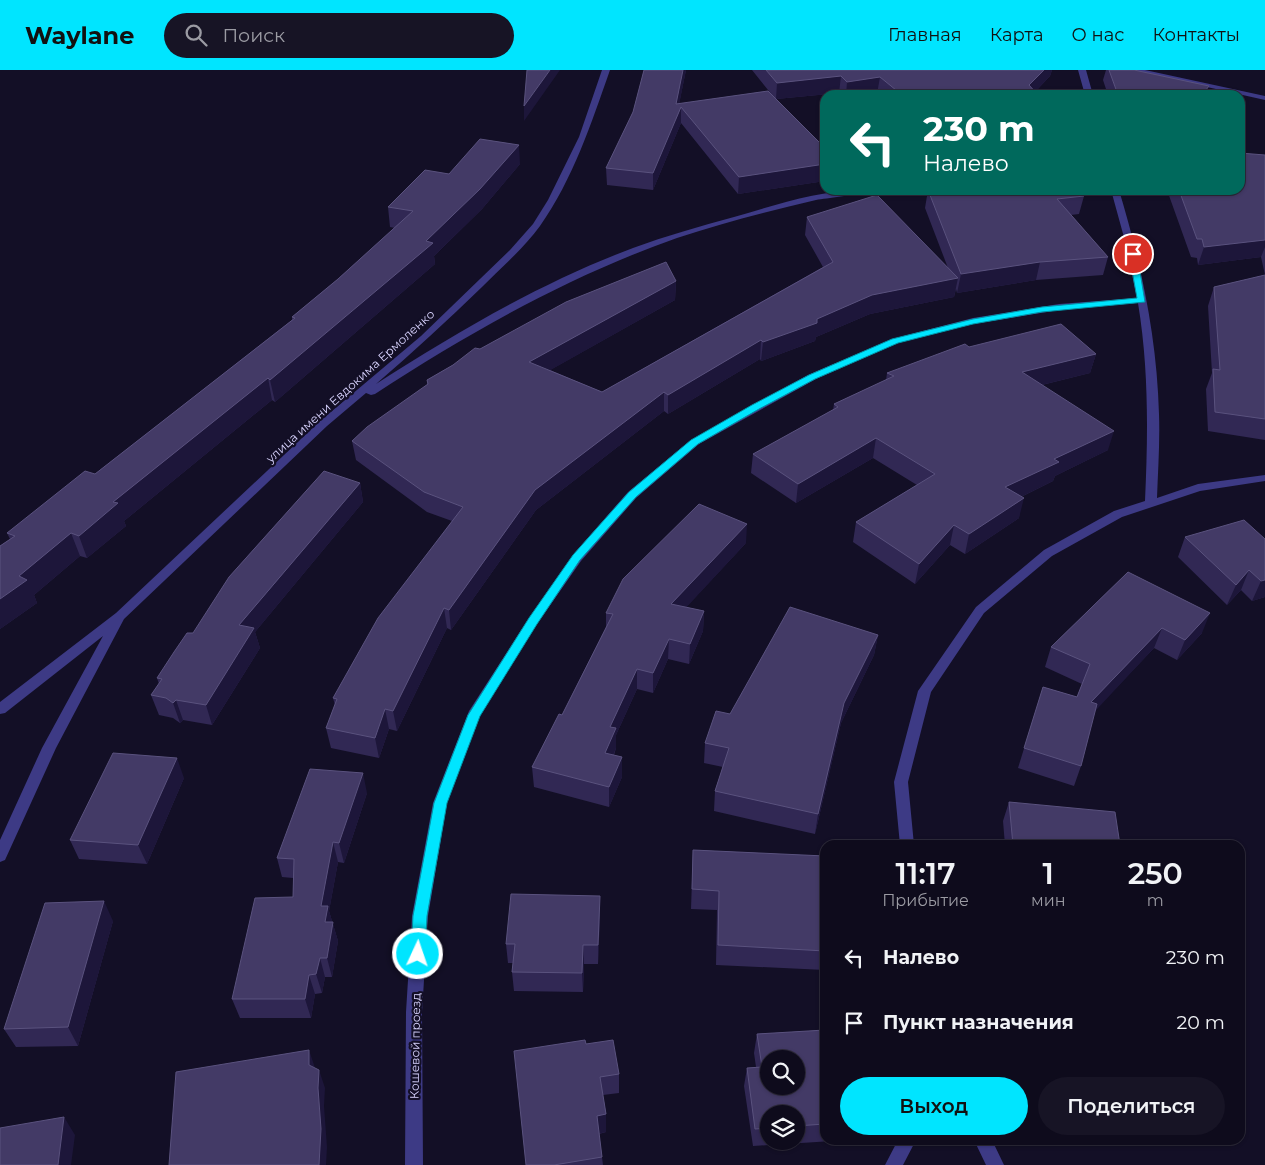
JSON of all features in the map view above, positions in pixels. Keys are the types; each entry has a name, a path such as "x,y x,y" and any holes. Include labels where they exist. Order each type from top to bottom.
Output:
{"street":[{"name":"улица имени Евдокима Ермоленко","path":"0,709 120,616 323,424 424,338 513,252 536,224 552,200 583,137 606,70"},
{"path":"1082,70 1088,90"},
{"path":"1135,70 1228,90"},
{"path":"1245,94 1265,98"},
{"path":"323,424 452,340 511,307 594,268 675,236 769,210 836,195"},
{"path":"1116,195 1137,270 1149,343 1154,402 1151,503"},
{"name":"Кошевой проезд","path":"414,1165 414,1012 420,916 440,803 474,715 533,621 577,558 632,494 695,442 812,377 895,341 973,321 1059,307 1142,300"},
{"path":"907,840 901,782 925,691 980,610 1048,553 1118,514 1198,488 1265,478"},
{"path":"0,856 49,748 120,616"},
{"path":"894,1165 904,1145"},
{"path":"985,1145 995,1165"}],"building":[{"path":"527,70 550,70 524,106"},
{"path":"644,70 683,70 676,104 768,91 820,143 820,165 739,177 681,107 653,173 606,168 633,112"},
{"path":"766,70 1044,70 1029,85 1034,90 896,90 880,77 847,82 841,76 777,83"},
{"path":"1109,70 1134,70 1209,86 1206,90 1116,90"},
{"path":"480,139 519,145 480,189 426,241 433,243 270,380 268,378 113,502 118,503 79,536 71,533 19,576 27,580 0,599 0,546 15,536 7,533 85,471 95,474 295,318 292,317 338,279 413,211 388,207 425,170 449,174"},
{"path":"1245,153 1265,155 1265,240 1204,247 1202,239 1197,239 1181,195 1245,195"},
{"path":"877,195 958,278 872,295 817,319 817,323 763,342 761,340 668,395 664,392 535,490 449,610 444,608 393,711 385,709 375,738 326,728 337,699 333,698 378,618 463,507 424,492 352,441 367,427 428,384 427,380 453,365 475,348 480,349 566,302 666,262 676,281 529,362 602,392 833,262 807,217"},
{"path":"930,195 1083,195 1057,199 1108,257 1040,262 961,274"},
{"path":"1265,275 1265,419 1215,412 1213,369 1220,370 1214,287"},
{"path":"1061,324 1096,354 1022,372 1114,431 1054,459 1059,462 1005,487 1024,498 969,534 954,525 919,564 856,522 935,474 876,438 798,484 753,454 838,407 834,404 894,376 887,373 965,344 969,347"},
{"path":"324,471 360,483 239,625 254,628 206,705 176,700 173,703 166,698 151,695 162,679 157,678 174,652 187,633 193,633 229,577"},
{"path":"699,504 747,524 671,604 704,611 690,644 669,639 653,673 637,669 610,727 616,728 605,753 622,757 609,787 532,767 559,714 562,715 613,614 606,613 623,579"},
{"path":"1244,520 1265,539 1265,580 1261,581 1249,570 1236,585 1185,537"},
{"path":"1128,572 1210,613 1185,640 1162,628 1091,702 1097,704 1081,766 1024,748 1043,687 1077,697 1090,664 1051,647"},
{"path":"790,607 878,635 844,703 818,814 715,791 729,748 705,743 716,711 730,714"},
{"path":"113,753 177,758 138,845 70,840"},
{"path":"310,769 363,773 339,843 333,842 321,906 328,906 325,922 333,922 327,958 320,958 316,974 309,975 305,999 232,999 255,898 293,897 294,859 277,858"},
{"path":"1009,802 1115,812 1119,840 1013,840"},
{"path":"693,850 820,856 820,951 718,945 719,891 692,889"},
{"path":"511,894 600,896 598,945 583,945 582,973 512,972 515,944 506,944"},
{"path":"104,901 68,1027 4,1029 45,903"},
{"path":"820,1030 820,1124 805,1125 805,1105 760,1105 760,1129 755,1129 747,1068 760,1067 760,1095 805,1095 805,1050 760,1050 760,1054 757,1034"},
{"path":"585,1040 586,1044 613,1040 619,1074 600,1077 606,1114 597,1116 602,1157 554,1165 526,1165 514,1051"},
{"path":"309,1050 309,1065 319,1070 318,1088 321,1129 319,1165 169,1165 176,1072"},
{"path":"64,1117 58,1165 0,1165 0,1128"}],"route":[{"path":"418,954 420,916 440,803 474,715 533,621 577,558 632,494 695,442 755,407 812,377 895,341 973,321 1059,307 1142,300 1133,254"}]}
